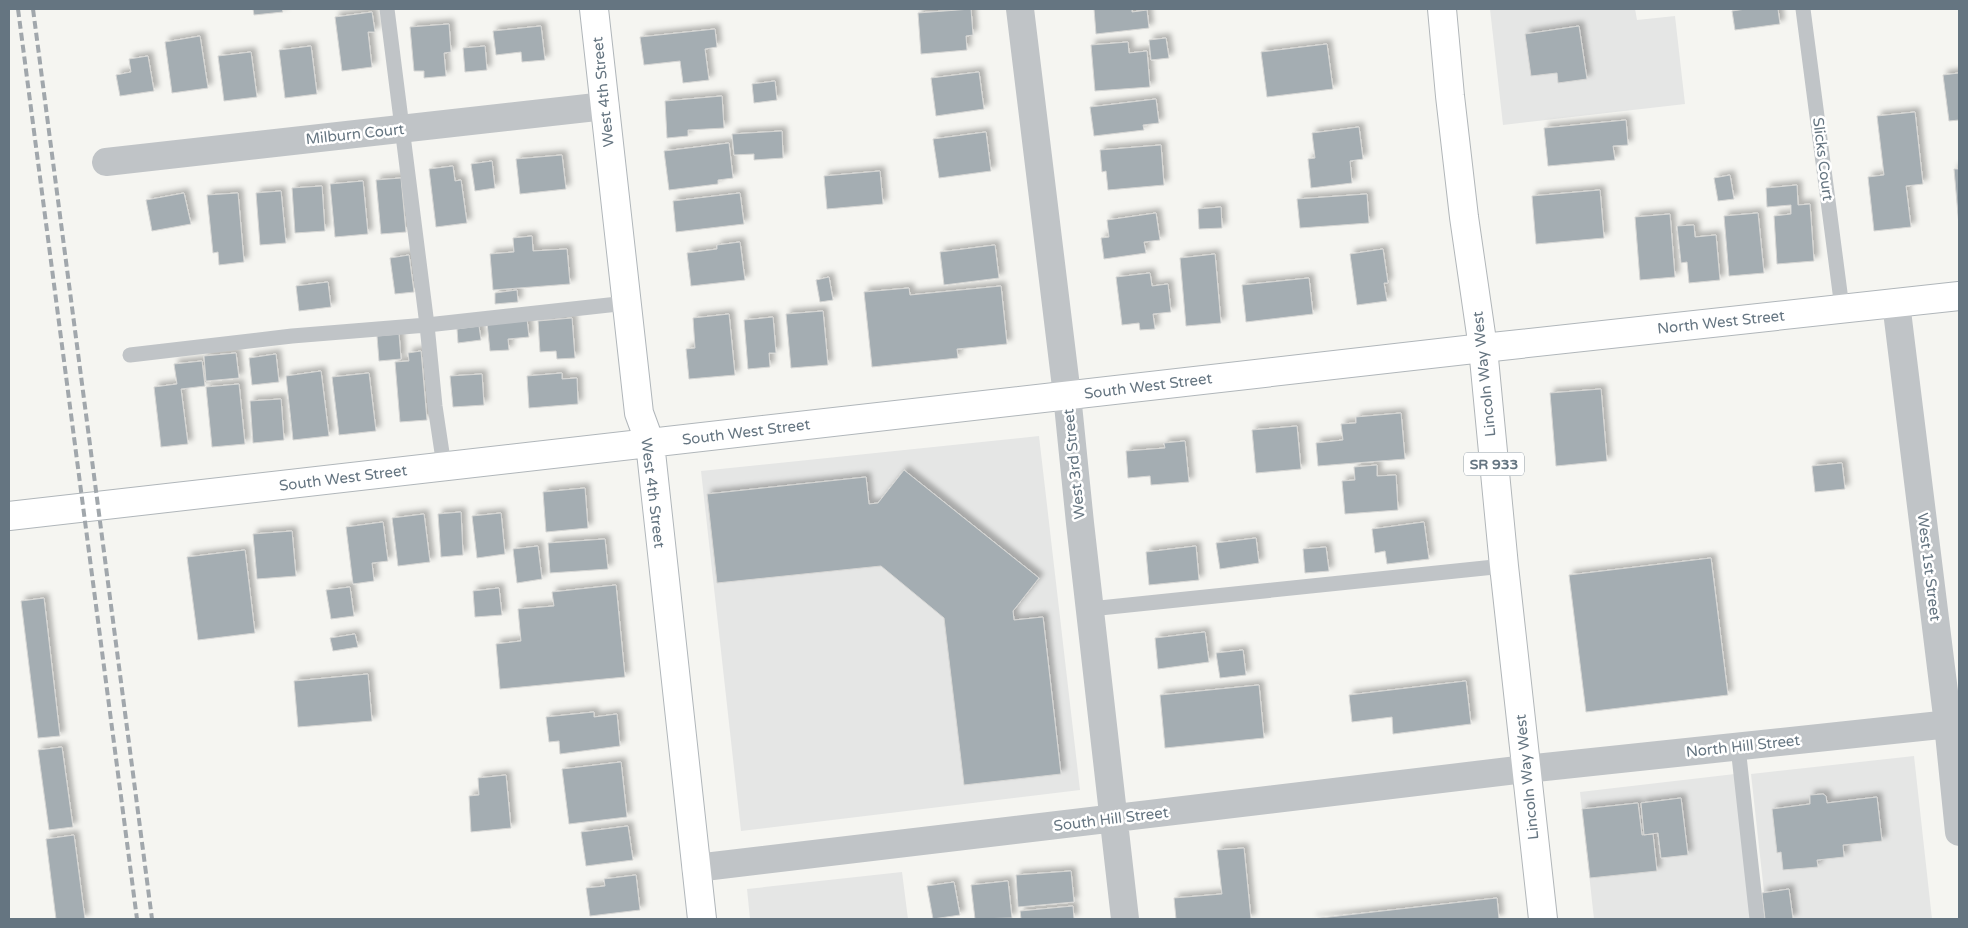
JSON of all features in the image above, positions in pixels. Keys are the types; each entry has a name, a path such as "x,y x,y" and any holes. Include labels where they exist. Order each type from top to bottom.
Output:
{"street":[{"name":"West 4th Street","path":"594,9 639,413 650,443 702,919"},
{"name":"West 3rd Street","path":"1020,9 1067,395 1125,919"},
{"name":"Lincoln Way West","path":"1442,9 1464,217 1483,348 1504,566 1543,919"},
{"name":"Milburn Court","path":"106,162 605,106"},
{"name":"North West Street","path":"1483,348 1959,296"},
{"name":"West 1st Street","path":"1896,302 1954,724 1959,832"},
{"name":"South West Street","path":"9,516 1483,348"},
{"name":"North Hill Street","path":"1526,769 1954,724"},
{"name":"South Hill Street","path":"696,868 1526,769"}],"lane":[{"path":"387,9 427,325 435,406 444,466"},
{"name":"Slicks Court","path":"1803,9 1842,308"},
{"path":"130,355 292,336 427,325 627,303"},
{"path":"1090,609 1504,566"},
{"path":"1738,747 1757,919"}],"shaded area":[{"path":"1490,9 1635,9 1637,20 1675,16 1685,104 1503,125"},
{"path":"1039,436 1080,790 741,831 701,471"},
{"path":"1914,756 1932,919 1767,919 1751,774"},
{"path":"1735,774 1750,919 1594,919 1580,792"},
{"path":"902,872 908,919 750,919 747,889"}],"building":[{"path":"253,9 282,9 283,12 254,15"},
{"path":"971,9 973,35 966,36 967,50 921,54 918,13"},
{"path":"1094,9 1132,9 1132,12 1147,10 1149,28 1096,34"},
{"path":"1778,9 1780,24 1735,30 1732,11"},
{"path":"372,12 375,32 368,32 372,67 342,71 335,17"},
{"path":"449,24 451,52 444,53 446,76 424,78 424,71 414,71 410,27"},
{"path":"541,26 545,60 522,62 521,52 496,55 493,31"},
{"path":"1579,26 1587,79 1558,83 1557,73 1531,76 1525,34"},
{"path":"715,29 717,47 705,49 709,80 683,83 680,61 644,65 640,37"},
{"path":"200,36 208,88 172,93 165,42"},
{"path":"1166,38 1169,58 1151,60 1149,40"},
{"path":"1128,42 1129,53 1147,51 1150,87 1095,91 1091,45"},
{"path":"1327,44 1333,89 1267,97 1261,52"},
{"path":"311,46 317,94 285,98 279,50"},
{"path":"485,46 487,70 465,72 463,48"},
{"path":"251,52 257,97 224,101 218,56"},
{"path":"148,56 154,91 120,96 116,75 131,72 129,59"},
{"path":"979,72 984,109 936,116 931,78"},
{"path":"1959,73 1959,120 1949,121 1943,75"},
{"path":"775,81 777,100 754,103 752,84"},
{"path":"722,96 724,128 688,130 688,136 667,138 665,101"},
{"path":"1156,99 1159,123 1143,125 1144,130 1094,136 1090,107"},
{"path":"1915,112 1923,184 1906,186 1911,227 1874,231 1868,177 1884,175 1877,116"},
{"path":"1626,120 1628,145 1613,146 1615,160 1548,166 1544,128"},
{"path":"1359,127 1363,159 1350,161 1352,183 1311,188 1308,159 1315,158 1312,133"},
{"path":"782,131 783,158 754,160 754,154 734,155 732,134"},
{"path":"986,132 991,171 939,178 933,139"},
{"path":"729,143 733,178 718,180 718,184 669,190 664,151"},
{"path":"1161,145 1164,185 1108,190 1106,171 1102,172 1100,150"},
{"path":"562,155 566,189 520,194 516,159"},
{"path":"492,161 495,188 475,191 471,164"},
{"path":"453,166 455,181 461,180 467,223 436,227 429,169"},
{"path":"1954,169 1959,169 1959,226"},
{"path":"880,171 883,204 827,209 824,176"},
{"path":"1730,175 1734,199 1718,201 1714,178"},
{"path":"401,178 406,232 381,234 376,180"},
{"path":"363,181 368,234 335,237 330,184"},
{"path":"1797,185 1798,205 1810,204 1814,261 1777,264 1774,216 1791,214 1791,205 1767,207 1766,188"},
{"path":"322,186 325,231 295,233 292,188"},
{"path":"1600,190 1604,238 1536,244 1532,196"},
{"path":"281,191 286,243 260,245 256,193"},
{"path":"184,193 191,224 152,231 146,200"},
{"path":"238,193 244,262 219,265 218,252 213,253 207,195"},
{"path":"740,193 744,224 676,232 673,201"},
{"path":"1367,194 1369,223 1300,228 1297,199"},
{"path":"1221,207 1222,228 1199,229 1198,209"},
{"path":"1156,213 1160,240 1144,242 1146,253 1104,259 1101,238 1109,237 1107,220"},
{"path":"1758,213 1764,273 1729,276 1724,216"},
{"path":"1670,214 1675,277 1640,280 1635,217"},
{"path":"1694,225 1695,237 1716,235 1720,280 1689,283 1687,262 1681,263 1677,226"},
{"path":"532,236 533,251 567,249 570,284 493,290 490,254 514,252 513,238"},
{"path":"740,242 745,280 691,286 687,253 717,249 717,245"},
{"path":"995,245 999,278 944,285 940,252"},
{"path":"1383,249 1388,283 1384,283 1387,301 1357,305 1350,254"},
{"path":"1215,254 1221,323 1186,326 1180,258"},
{"path":"409,255 414,292 395,294 390,258"},
{"path":"1150,273 1152,286 1168,284 1171,312 1153,314 1155,329 1140,330 1139,323 1122,325 1116,277"},
{"path":"829,277 833,300 820,302 816,280"},
{"path":"1309,278 1313,314 1246,322 1242,285"},
{"path":"328,282 331,307 299,311 296,286"},
{"path":"1001,286 1007,344 957,349 958,358 872,367 864,292 909,288 910,295"},
{"path":"517,290 518,302 495,304 495,293"},
{"path":"823,311 828,365 791,368 786,314"},
{"path":"729,314 735,375 689,379 686,349 695,348 693,318"},
{"path":"773,317 776,353 769,353 770,367 748,369 744,320"},
{"path":"572,318 575,358 557,359 556,351 540,352 538,321"},
{"path":"527,319 529,337 508,339 509,350 490,351 487,323"},
{"path":"479,326 481,340 458,343 457,329"},
{"path":"399,334 401,359 379,361 377,336"},
{"path":"421,351 427,420 400,422 395,362 409,361 408,353"},
{"path":"236,353 239,378 206,381 204,356"},
{"path":"276,354 279,382 252,385 249,358"},
{"path":"202,361 205,386 181,389 188,444 161,447 154,387 177,384 174,364"},
{"path":"321,371 329,436 293,440 286,376"},
{"path":"369,373 376,431 339,435 332,377"},
{"path":"562,373 562,379 577,378 578,404 529,408 527,376"},
{"path":"482,374 484,405 453,407 450,376"},
{"path":"239,384 245,444 212,447 206,387"},
{"path":"1601,389 1607,461 1556,466 1550,393"},
{"path":"281,399 284,440 253,443 250,401"},
{"path":"1401,413 1405,459 1318,466 1316,443 1343,440 1341,424 1356,423 1356,417"},
{"path":"1297,426 1301,469 1256,473 1252,430"},
{"path":"1185,441 1189,482 1151,485 1150,476 1128,478 1126,451 1165,448 1164,443"},
{"path":"1842,463 1845,489 1815,492 1812,466"},
{"path":"1377,465 1377,476 1396,475 1398,510 1345,514 1342,481 1355,480 1354,467"},
{"path":"904,470 1039,578 1013,611 1014,620 1043,617 1061,774 964,785 944,618 881,566 717,583 707,494 866,477 869,504 878,503"},
{"path":"585,488 588,528 546,532 543,492"},
{"path":"461,512 463,555 441,557 438,514"},
{"path":"501,513 505,554 477,558 472,516"},
{"path":"424,514 430,562 398,566 392,518"},
{"path":"383,522 388,561 372,563 374,581 353,584 346,527"},
{"path":"1424,522 1429,559 1387,564 1385,551 1375,553 1372,529"},
{"path":"292,531 296,576 257,579 253,534"},
{"path":"1256,538 1259,563 1220,569 1216,543"},
{"path":"605,539 608,569 550,573 548,543"},
{"path":"538,546 542,579 517,583 513,549"},
{"path":"1196,546 1199,580 1149,585 1146,552"},
{"path":"1326,547 1329,571 1305,573 1303,549"},
{"path":"245,550 255,633 198,640 187,557"},
{"path":"1711,558 1728,695 1586,712 1569,575"},
{"path":"616,585 625,677 500,689 496,644 521,641 518,609 554,606 552,592"},
{"path":"350,587 354,616 331,619 326,590"},
{"path":"499,588 502,615 475,617 473,591"},
{"path":"44,598 60,736 38,738 21,601"},
{"path":"1205,632 1209,662 1158,669 1155,638"},
{"path":"355,634 358,647 333,651 330,638"},
{"path":"1243,650 1246,675 1220,678 1216,653"},
{"path":"368,674 372,721 298,727 294,681"},
{"path":"1466,681 1471,724 1393,734 1392,717 1352,722 1349,695"},
{"path":"1259,685 1264,738 1165,748 1160,695"},
{"path":"594,712 594,717 617,714 620,746 560,754 559,741 549,742 546,717"},
{"path":"62,747 73,827 49,830 38,750"},
{"path":"621,762 627,817 569,824 562,769"},
{"path":"506,775 511,828 471,832 469,796 479,795 478,778"},
{"path":"1823,794 1826,796 1827,803 1877,797 1882,841 1843,845 1844,857 1817,860 1818,867 1783,870 1781,852 1777,853 1772,809 1810,804 1810,795"},
{"path":"1681,798 1688,855 1661,858 1658,833 1644,835 1641,803"},
{"path":"1638,803 1642,835 1653,834 1657,871 1590,878 1582,809"},
{"path":"628,826 633,860 586,866 581,832"},
{"path":"74,835 85,919 56,919 46,839"},
{"path":"1244,848 1251,919 1176,919 1174,898 1222,894 1217,850"},
{"path":"1071,871 1074,902 1018,907 1016,875"},
{"path":"636,875 640,910 590,916 586,888 605,886 604,879"},
{"path":"1008,881 1012,918 975,919 971,885"},
{"path":"954,882 960,915 933,919 927,886"},
{"path":"1789,889 1793,919 1765,919 1762,893"},
{"path":"1497,898 1499,919 1312,919"},
{"path":"1073,906 1074,919 1021,919 1020,911"}],"railway":[{"path":"18,9 137,919"},
{"path":"33,9 152,919"}]}
